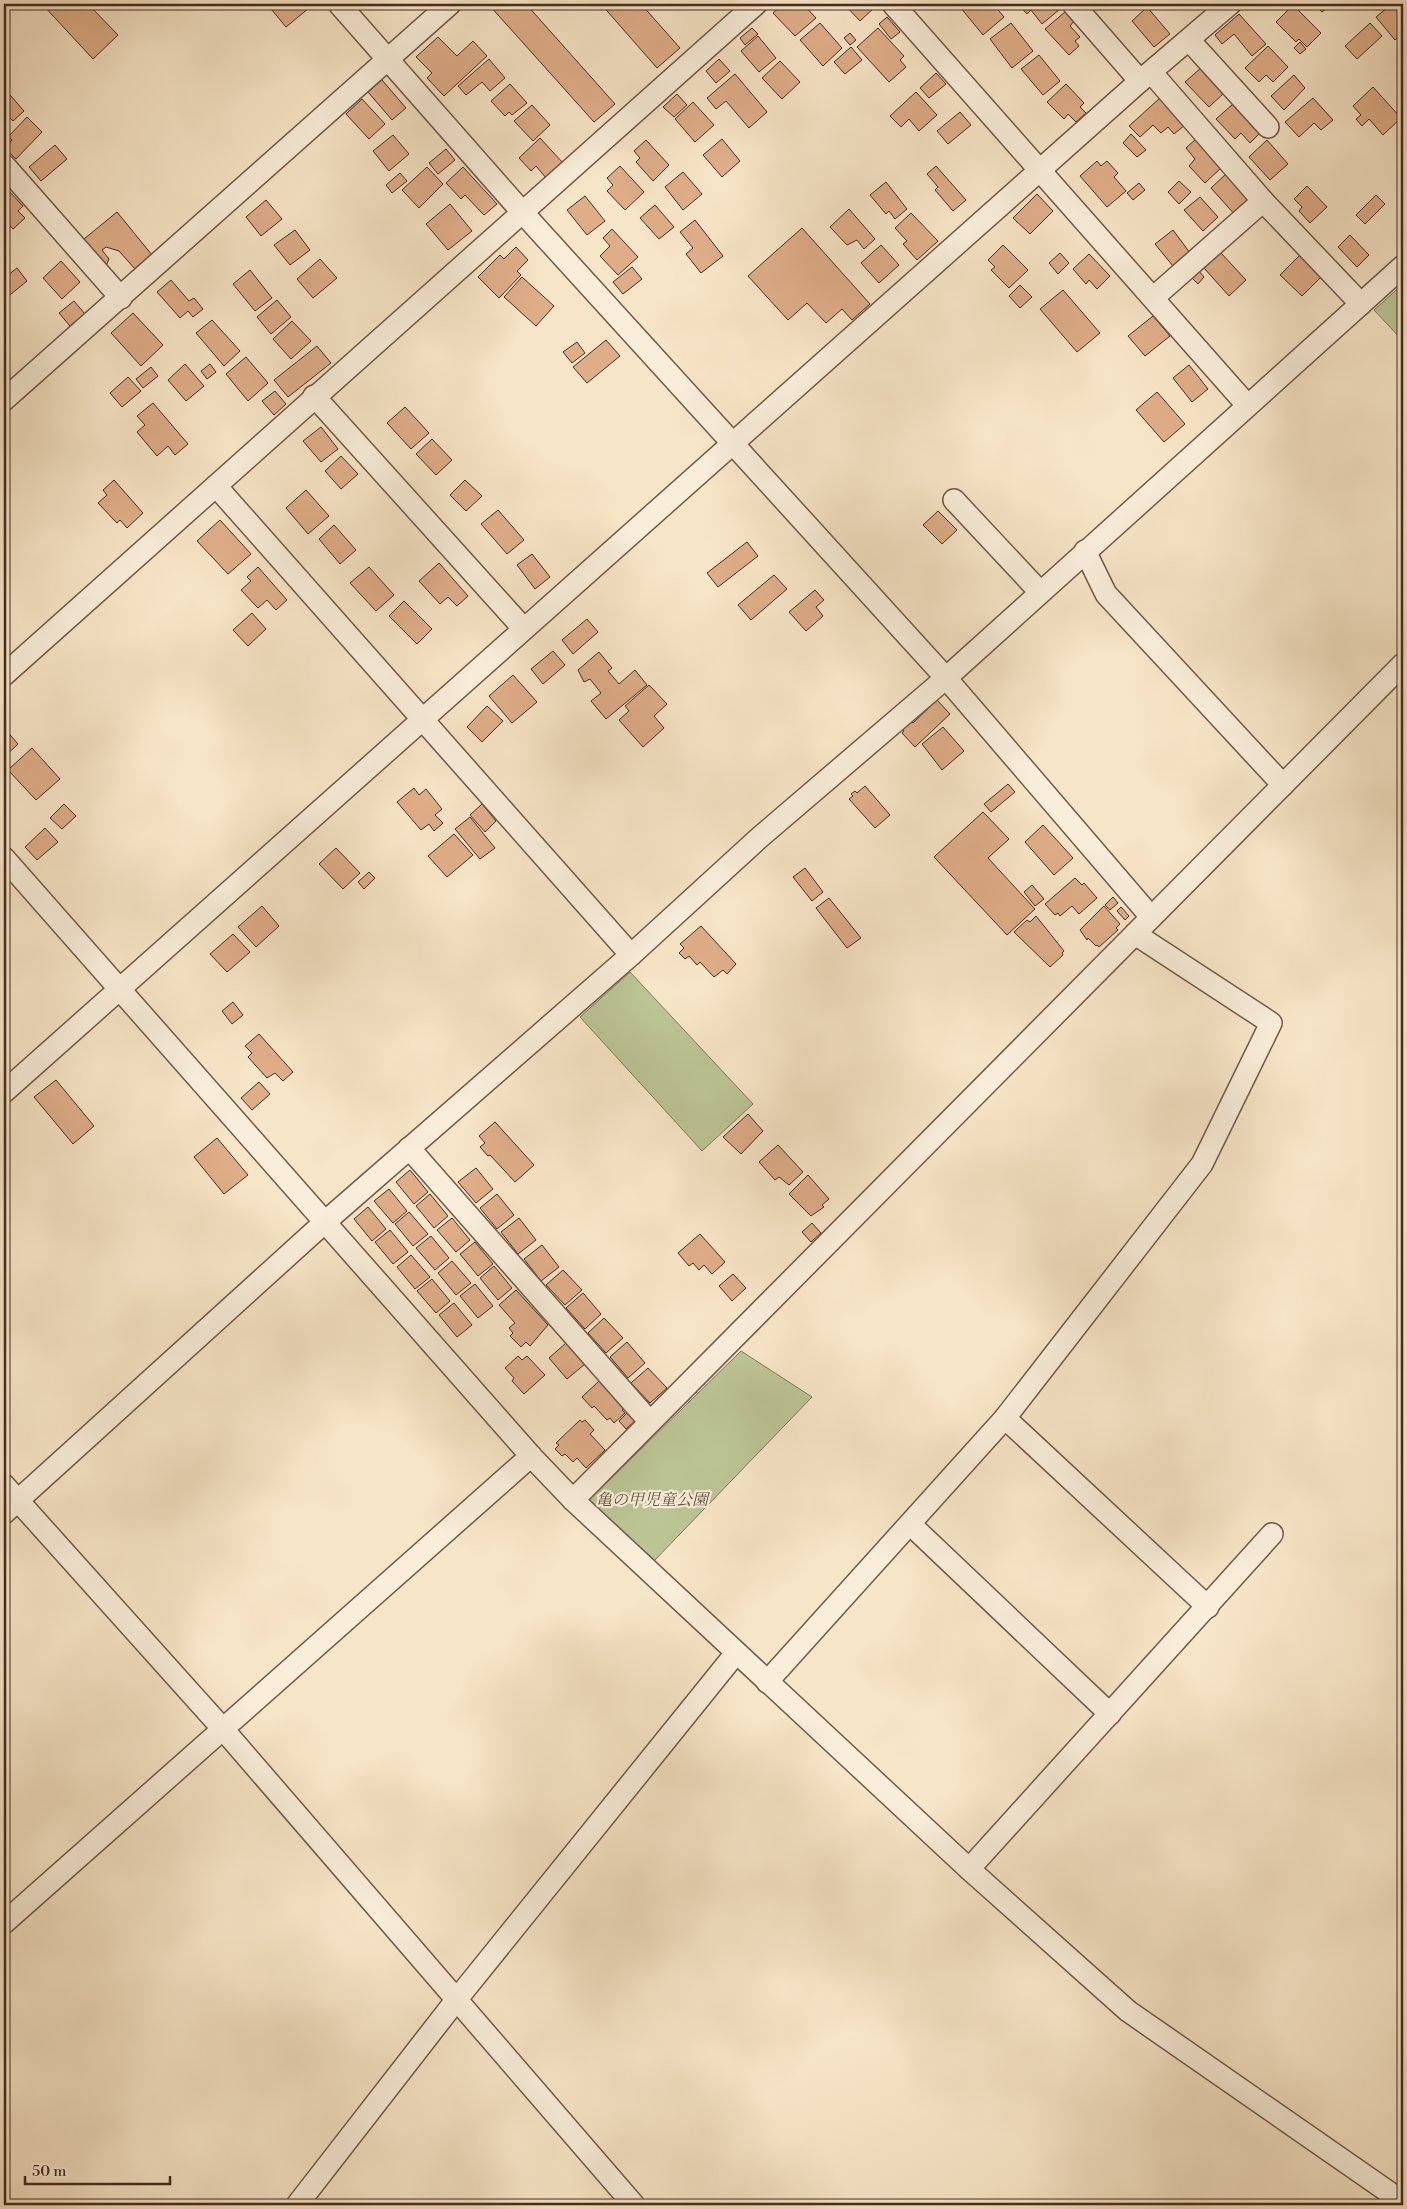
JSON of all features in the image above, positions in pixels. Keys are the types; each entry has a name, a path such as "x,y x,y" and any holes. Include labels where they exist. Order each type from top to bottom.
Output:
{"street":[{"path":"339,4 523,212 946,678 1151,917"},
{"path":"4,400 450,4"},
{"path":"4,675 314,396 756,4"},
{"path":"893,4 1248,405"},
{"path":"1073,4 1146,77 1360,304"},
{"path":"8,1080 119,988 1230,4"},
{"path":"1189,40 1268,127"},
{"path":"4,165 120,298"},
{"path":"1154,298 1264,201"},
{"path":"11,1507 325,1222 631,955 759,838 946,678 1403,266"},
{"path":"314,396 524,629"},
{"path":"216,486 631,955"},
{"path":"954,500 1040,592"},
{"path":"1085,551 1106,594 1283,785"},
{"path":"573,1500 1403,664"},
{"path":"4,858 531,1456 573,1500 969,1869 1128,2012 1403,2202"},
{"path":"767,1682 1005,1418 1202,1164 1271,1024 1135,934"},
{"path":"409,1148 650,1422"},
{"path":"1005,1418 1208,1607"},
{"path":"4,1923 531,1456"},
{"path":"4,1485 11,1507 222,1728 634,2205"},
{"path":"910,1524 1110,1714"},
{"path":"969,1869 1208,1607 1272,1534"},
{"path":"297,2205 457,1999 736,1653"}],"green space":[{"path":"1403,284 1403,341 1374,310"},
{"path":"630,972 753,1104 702,1151 580,1017"},
{"name":"亀の甲児童公園","path":"741,1351 812,1397 653,1562 588,1501"}],"building":[{"path":"42,4 88,4 118,35 93,59"},
{"path":"267,4 305,4 309,8 286,27"},
{"path":"493,4 526,4 615,104 594,122 490,6"},
{"path":"601,4 641,4 680,48 657,68"},
{"path":"783,4 803,4 816,18 795,36 773,13"},
{"path":"844,4 874,4 876,6 860,21"},
{"path":"963,4 993,4 1004,17 983,35 960,7"},
{"path":"1018,4 1056,4 1060,9 1042,24 1031,10 1027,14"},
{"path":"1314,4 1332,4 1322,12"},
{"path":"1392,4 1403,4 1403,33 1395,40 1376,17"},
{"path":"1293,5 1321,33 1307,47 1299,39 1296,42 1276,22"},
{"path":"1147,7 1170,34 1154,47 1132,21"},
{"path":"1065,12 1074,21 1070,26 1080,37 1075,41 1079,46 1069,55 1045,29"},
{"path":"1239,14 1266,44 1252,56 1234,34 1222,44 1215,35"},
{"path":"887,17 900,32 891,39 879,24"},
{"path":"820,23 842,48 823,66 800,40"},
{"path":"1011,23 1033,51 1012,68 990,39"},
{"path":"1370,23 1382,36 1357,59 1345,46"},
{"path":"752,28 758,34 745,45 740,38"},
{"path":"878,28 904,56 900,60 906,67 889,82 857,47"},
{"path":"850,33 856,40 850,45 844,38"},
{"path":"758,36 776,58 759,72 741,51"},
{"path":"438,37 457,56 473,41 487,56 444,96 427,78 432,73 416,57"},
{"path":"1300,42 1306,49 1300,54 1294,48"},
{"path":"1268,46 1288,67 1273,82 1266,75 1259,82 1245,68"},
{"path":"851,47 862,60 845,74 834,62"},
{"path":"1039,55 1060,81 1043,95 1021,69"},
{"path":"489,59 505,78 490,91 482,82 466,95 458,86"},
{"path":"719,59 730,71 716,83 706,71"},
{"path":"780,61 800,82 782,99 762,78"},
{"path":"1202,67 1225,92 1209,107 1185,82"},
{"path":"936,73 946,84 929,98 920,88"},
{"path":"735,74 767,112 749,128 726,101 716,109 707,98"},
{"path":"1294,75 1305,88 1284,110 1271,96"},
{"path":"382,80 406,108 392,120 368,92"},
{"path":"510,84 527,103 512,115 509,112 505,116 491,101"},
{"path":"1066,84 1084,103 1080,107 1086,113 1076,122 1068,114 1064,119 1047,102"},
{"path":"1373,87 1401,118 1383,135 1369,119 1362,126 1356,119 1361,115 1353,106"},
{"path":"4,88 24,111 13,121 9,117 4,122"},
{"path":"916,92 937,115 919,131 909,119 901,127 890,116"},
{"path":"677,94 687,105 674,117 663,107"},
{"path":"1160,98 1185,125 1174,134 1168,127 1161,133 1153,125 1140,137 1129,126"},
{"path":"1313,98 1333,120 1321,130 1314,123 1299,137 1285,122"},
{"path":"362,99 385,124 369,139 346,114"},
{"path":"693,102 714,125 695,142 675,119"},
{"path":"1233,104 1260,133 1250,143 1241,133 1235,139 1216,119"},
{"path":"532,105 550,125 533,141 514,121"},
{"path":"960,112 971,125 948,144 937,131"},
{"path":"27,117 42,132 16,159 5,148 12,140 8,137"},
{"path":"1131,134 1146,150 1137,157 1123,143"},
{"path":"393,135 409,154 389,171 373,151"},
{"path":"540,138 563,163 546,178 536,166 531,171 519,158"},
{"path":"1197,138 1223,166 1205,183 1189,166 1195,159 1186,148"},
{"path":"722,139 740,161 722,177 703,155"},
{"path":"646,140 669,165 653,181 636,162 640,158 634,151"},
{"path":"1267,140 1288,164 1270,180 1249,157"},
{"path":"55,145 67,159 41,181 29,167"},
{"path":"446,149 455,160 438,174 429,163"},
{"path":"1097,161 1101,166 1107,161 1118,173 1114,177 1126,191 1107,207 1080,176"},
{"path":"620,166 644,192 625,210 607,191 613,185 607,178"},
{"path":"936,166 966,200 953,211 935,190 938,187 927,174"},
{"path":"427,167 443,184 419,208 402,190"},
{"path":"463,167 497,204 484,215 465,195 461,199 446,183"},
{"path":"683,172 702,194 683,210 665,187"},
{"path":"400,173 407,181 392,193 386,185"},
{"path":"1227,173 1252,201 1236,216 1211,188"},
{"path":"1179,181 1191,192 1179,204 1168,192"},
{"path":"886,182 907,209 895,219 889,211 886,214 870,195"},
{"path":"1139,183 1145,190 1133,200 1127,193"},
{"path":"1307,186 1327,207 1310,223 1299,211 1302,207 1294,199"},
{"path":"6,188 23,206 18,211 25,218 13,229 5,221 4,223 4,190"},
{"path":"1037,194 1053,211 1030,234 1013,218"},
{"path":"1376,195 1385,204 1365,224 1356,215"},
{"path":"585,196 605,221 587,235 567,210"},
{"path":"1200,197 1218,217 1203,231 1184,210"},
{"path":"266,200 282,219 261,236 246,217"},
{"path":"450,204 472,231 448,250 426,224"},
{"path":"655,205 674,227 659,239 640,218"},
{"path":"849,209 875,239 864,249 857,240 847,245 830,227"},
{"path":"117,212 152,255 135,269 119,251 106,247 102,250 109,259 106,266 84,239"},
{"path":"911,213 938,241 917,260 903,244 907,241 895,228"},
{"path":"695,220 723,256 701,273 686,254 693,248 680,232"},
{"path":"802,228 870,304 852,320 842,309 826,323 807,303 788,320 748,276"},
{"path":"612,229 638,257 618,275 600,256 610,246 603,238"},
{"path":"295,230 310,250 290,265 274,245"},
{"path":"1173,230 1190,253 1173,266 1155,244"},
{"path":"1350,235 1369,255 1357,267 1338,247"},
{"path":"881,245 899,265 879,283 861,263"},
{"path":"1003,245 1028,270 1009,288 991,270 995,267 988,260"},
{"path":"516,247 528,260 517,271 521,275 499,298 478,277 500,255 504,259"},
{"path":"1060,253 1069,263 1058,274 1049,263"},
{"path":"1221,253 1246,280 1229,296 1204,268"},
{"path":"1089,254 1110,276 1097,289 1089,280 1086,284 1073,269"},
{"path":"1300,255 1322,276 1302,296 1280,275"},
{"path":"320,259 337,278 313,298 297,279"},
{"path":"61,261 80,282 62,299 43,278"},
{"path":"632,267 642,279 623,294 613,282"},
{"path":"17,268 27,281 5,299 4,278"},
{"path":"250,270 272,298 255,311 233,284"},
{"path":"1199,271 1204,277 1198,284 1192,278"},
{"path":"522,277 554,306 536,326 504,297"},
{"path":"171,280 189,301 194,298 203,309 193,317 188,311 180,318 157,292"},
{"path":"1020,285 1032,297 1020,308 1009,296"},
{"path":"1063,290 1100,333 1077,352 1040,309"},
{"path":"277,300 291,317 271,334 257,317"},
{"path":"74,301 85,314 70,326 59,313"},
{"path":"133,313 163,345 141,366 111,333"},
{"path":"1153,316 1170,336 1145,356 1128,336"},
{"path":"212,320 240,351 224,366 196,333"},
{"path":"292,321 311,341 291,359 273,339"},
{"path":"606,340 620,356 587,383 573,367"},
{"path":"577,342 585,353 572,363 563,352"},
{"path":"317,346 331,363 288,397 274,380"},
{"path":"246,357 268,383 248,401 226,374"},
{"path":"185,364 204,386 186,401 168,380"},
{"path":"210,364 216,372 207,379 201,371"},
{"path":"1189,365 1208,389 1192,402 1173,378"},
{"path":"151,367 158,376 143,388 136,379"},
{"path":"128,377 141,391 122,407 110,393"},
{"path":"275,391 286,404 274,415 262,401"},
{"path":"1157,392 1185,424 1164,442 1136,410"},
{"path":"153,403 188,444 175,455 168,446 157,456 137,432 145,425 137,416"},
{"path":"405,407 429,433 411,449 387,423"},
{"path":"321,427 338,449 321,462 303,441"},
{"path":"432,439 452,460 436,475 416,454"},
{"path":"341,456 358,474 341,489 325,471"},
{"path":"114,480 143,513 127,528 120,520 117,523 98,503 107,495 103,490"},
{"path":"465,480 482,496 466,511 450,495"},
{"path":"306,490 329,516 308,534 286,508"},
{"path":"498,510 524,540 507,554 481,524"},
{"path":"938,511 957,530 942,544 923,525"},
{"path":"220,520 251,554 228,574 197,541"},
{"path":"334,525 356,550 340,564 319,539"},
{"path":"747,542 758,556 718,587 707,573"},
{"path":"532,554 550,577 535,589 517,565"},
{"path":"439,563 468,596 457,606 448,597 440,604 419,581"},
{"path":"258,567 287,600 276,610 267,600 258,608 241,590 251,581 247,577"},
{"path":"369,567 394,595 376,611 350,583"},
{"path":"774,575 787,589 751,620 738,605"},
{"path":"815,590 824,600 816,607 823,616 806,631 789,612"},
{"path":"404,601 432,629 417,644 389,616"},
{"path":"252,613 266,629 248,646 233,630"},
{"path":"587,619 598,632 573,654 562,640"},
{"path":"553,651 565,665 543,684 531,669"},
{"path":"599,652 612,668 608,671 619,684 635,670 647,685 606,719 591,701 601,693 590,679 584,682 578,670"},
{"path":"513,675 537,702 512,723 489,696"},
{"path":"649,685 667,704 654,716 664,728 643,747 619,720 629,711 625,706"},
{"path":"937,700 950,714 915,747 902,733 904,731 902,729 911,721 913,723"},
{"path":"487,706 503,721 482,742 467,727"},
{"path":"943,727 964,751 942,770 922,744"},
{"path":"4,728 18,744 4,757"},
{"path":"32,748 60,779 36,800 8,770"},
{"path":"1008,784 1015,792 991,812 984,804"},
{"path":"865,786 890,815 875,828 849,799 853,796 851,794 855,791 857,793"},
{"path":"414,788 419,795 426,789 442,809 435,815 443,823 434,831 429,824 421,830 397,802"},
{"path":"64,804 76,816 62,829 50,818"},
{"path":"482,804 496,821 485,832 470,815"},
{"path":"983,812 1009,839 988,858 1035,909 1007,935 934,857"},
{"path":"470,817 495,848 480,859 455,829"},
{"path":"1043,825 1073,858 1054,875 1025,842"},
{"path":"45,828 58,842 37,860 25,847"},
{"path":"454,834 473,855 447,877 428,856"},
{"path":"336,848 360,873 343,889 319,864"},
{"path":"805,868 823,892 812,901 793,877"},
{"path":"369,872 375,878 364,889 358,882"},
{"path":"1075,878 1082,885 1084,883 1097,898 1079,914 1072,906 1060,916 1058,913 1055,915 1045,904"},
{"path":"1032,885 1044,899 1035,906 1024,892"},
{"path":"1113,897 1118,903 1110,910 1105,905"},
{"path":"829,898 861,938 847,948 816,908"},
{"path":"262,906 279,926 256,947 238,927"},
{"path":"1104,906 1120,924 1116,928 1118,930 1099,947 1088,938 1087,940 1080,930"},
{"path":"1121,907 1129,916 1125,920 1117,911"},
{"path":"1036,916 1064,951 1063,955 1050,967 1014,932 1027,920 1030,922"},
{"path":"701,926 736,964 727,974 723,970 714,977 700,962 697,965 689,956 685,959 679,953 684,948 680,944"},
{"path":"233,934 250,952 227,972 210,954"},
{"path":"233,1002 243,1015 232,1024 222,1011"},
{"path":"259,1034 293,1072 283,1081 275,1073 267,1078 248,1057 252,1053 245,1046"},
{"path":"56,1080 94,1126 73,1144 34,1097"},
{"path":"259,1082 270,1094 252,1110 241,1098"},
{"path":"748,1114 763,1131 741,1154 723,1137"},
{"path":"495,1122 534,1165 515,1182 480,1147 485,1143 479,1136"},
{"path":"217,1138 248,1175 224,1194 194,1157"},
{"path":"778,1145 803,1172 789,1185 779,1177 775,1180 759,1162"},
{"path":"476,1168 493,1189 476,1203 458,1182"},
{"path":"410,1170 428,1192 414,1204 396,1182"},
{"path":"808,1175 829,1199 822,1205 824,1207 811,1216 789,1194"},
{"path":"389,1189 407,1211 393,1223 374,1201"},
{"path":"430,1194 448,1216 434,1228 416,1206"},
{"path":"497,1194 514,1215 497,1229 480,1208"},
{"path":"368,1207 386,1229 372,1241 354,1219"},
{"path":"409,1212 428,1234 413,1246 395,1224"},
{"path":"452,1218 470,1240 456,1252 437,1230"},
{"path":"519,1218 536,1240 518,1254 501,1232"},
{"path":"812,1223 821,1233 811,1242 802,1232"},
{"path":"390,1230 408,1252 393,1264 375,1242"},
{"path":"700,1234 725,1262 712,1274 704,1265 699,1270 693,1263 689,1266 678,1253"},
{"path":"431,1236 449,1258 435,1270 416,1248"},
{"path":"475,1242 493,1264 478,1276 460,1254"},
{"path":"542,1245 559,1267 541,1281 524,1259"},
{"path":"411,1255 430,1277 415,1289 397,1267"},
{"path":"452,1261 471,1283 456,1295 438,1273"},
{"path":"494,1266 512,1288 498,1300 480,1278"},
{"path":"563,1270 582,1290 565,1305 546,1285"},
{"path":"733,1274 746,1288 732,1301 719,1286"},
{"path":"432,1279 450,1301 436,1313 417,1291"},
{"path":"475,1284 493,1306 478,1318 460,1296"},
{"path":"516,1290 548,1325 530,1346 526,1342 521,1347 510,1336 513,1333 509,1328 515,1323 499,1305"},
{"path":"583,1293 601,1314 585,1329 566,1308"},
{"path":"454,1303 472,1325 457,1337 439,1315"},
{"path":"604,1318 623,1338 606,1353 588,1333"},
{"path":"627,1342 645,1363 628,1378 610,1357"},
{"path":"566,1343 585,1364 567,1379 549,1358"},
{"path":"518,1356 522,1360 527,1356 545,1375 524,1394 512,1381 514,1378 505,1368"},
{"path":"648,1368 667,1388 650,1403 631,1383"},
{"path":"599,1381 625,1408 622,1410 625,1413 614,1423 610,1418 607,1420 594,1406 592,1408 582,1397"},
{"path":"628,1412 635,1421 626,1429 619,1421"},
{"path":"580,1420 582,1422 585,1420 594,1430 590,1434 605,1450 586,1468 577,1458 573,1462 565,1454 562,1456 555,1449 559,1445 556,1443"}]}
